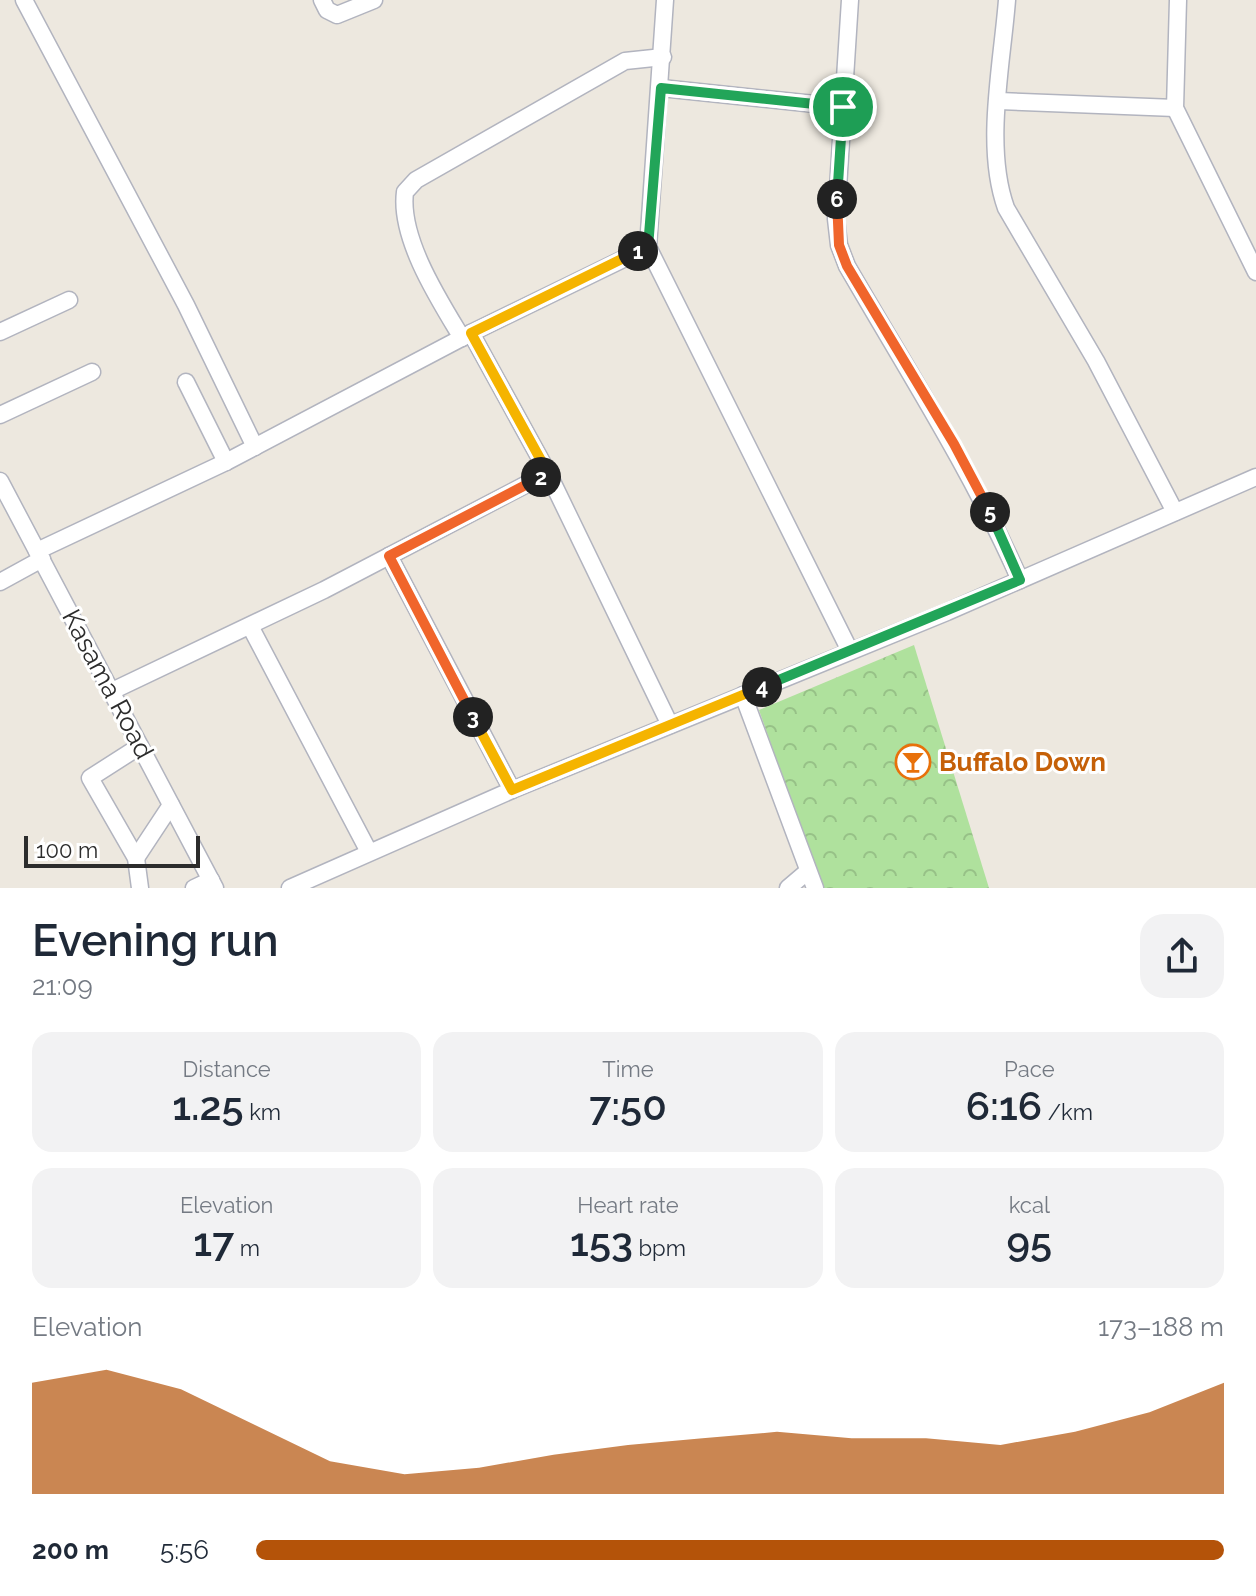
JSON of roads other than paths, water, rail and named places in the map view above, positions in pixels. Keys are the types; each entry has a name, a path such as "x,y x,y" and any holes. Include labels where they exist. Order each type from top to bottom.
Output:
{"street":[{"path":"24,0 186,305 255,447"},
{"path":"322,0 327,10 337,15 374,0"},
{"path":"665,0 648,247 850,651"},
{"path":"850,0 836,219 839,245 847,266 954,444 1020,580"},
{"path":"1007,0 995,150 997,184 1006,208 1096,361 1175,512"},
{"path":"1178,0 1175,108 1256,272"},
{"path":"663,57 625,61 416,180 405,192 407,221 416,251 548,473 670,725"},
{"path":"661,88 843,107"},
{"path":"999,101 1175,108"},
{"path":"0,582 40,555 466,336 648,247"},
{"path":"0,332 69,300"},
{"path":"0,415 92,372"},
{"path":"186,382 226,462"},
{"path":"112,691 250,626 548,473"},
{"path":"290,888 512,790 1020,580 1256,477"},
{"name":"Kasama Road","path":"0,481 213,884"},
{"path":"389,556 512,790"},
{"path":"250,626 369,852"},
{"path":"743,695 815,888"},
{"path":"140,746 90,778 136,858 140,888"},
{"path":"136,858 171,805"},
{"path":"788,888 808,871"},
{"path":"194,888 213,884"}],"place":[{"name":"Buffalo Down","path":"913,762"}]}
